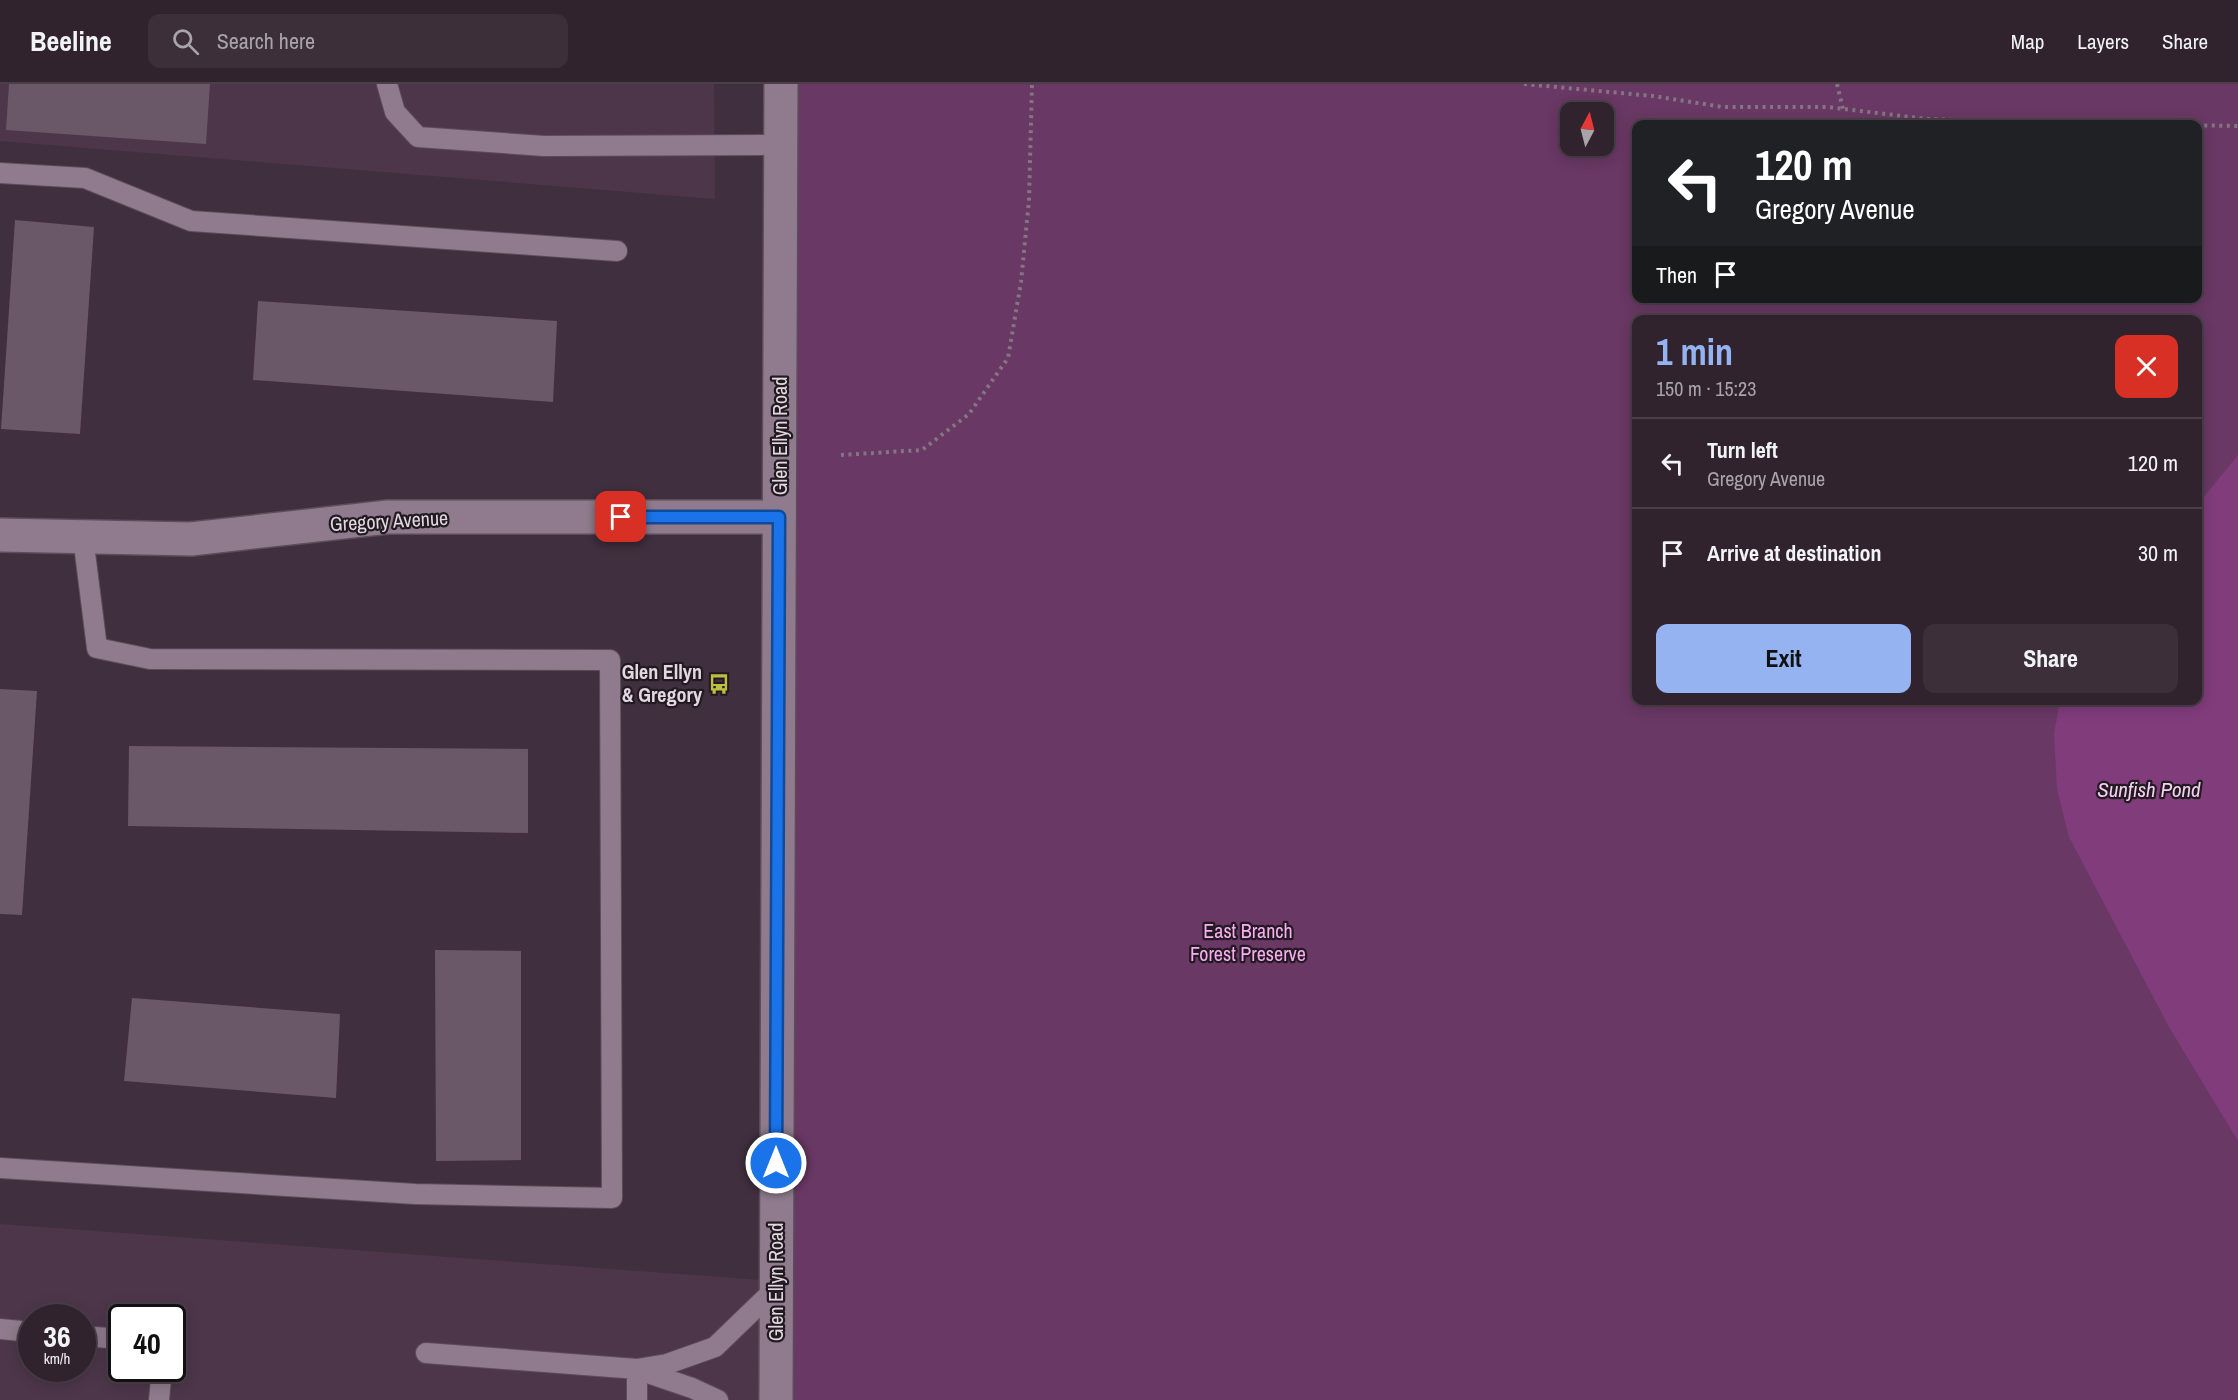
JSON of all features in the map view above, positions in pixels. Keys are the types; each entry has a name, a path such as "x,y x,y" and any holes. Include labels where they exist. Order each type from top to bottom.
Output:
{"street":[{"name":"Glen Ellyn Road","path":"776,1400 781,84"},
{"name":"Gregory Avenue","path":"0,535 191,539 388,517 779,517"}],"lane":[{"path":"387,84 395,112 418,137 544,146 781,145"},
{"path":"0,173 84,178 191,221 618,251"},
{"path":"0,1168 414,1194 612,1197 610,660 150,659 97,648 83,537"},
{"path":"426,1353 637,1369 667,1364 715,1347 776,1288"},
{"path":"0,1329 18,1331"},
{"path":"637,1369 637,1400"},
{"path":"637,1369 692,1388 718,1400"},
{"path":"159,1400 161,1382"}],"path":[{"path":"841,456 922,450 969,414 1008,358 1021,282 1029,200 1032,84"},
{"path":"1524,84 1653,96 1723,107 1843,109 1927,119 1971,120"},
{"path":"1837,84 1843,109"},
{"path":"2202,125 2238,126"}],"shaded area":[{"path":"0,84 714,84 715,199 0,141"},
{"path":"0,1224 761,1280 760,1400 0,1400"}],"green space":[{"name":"East Branch Forest Preserve","path":"797,84 2238,84 2238,1400 789,1400"}],"water":[{"name":"Sunfish Pond","path":"2238,455 2238,1141 2169,1027 2069,837 2057,789 2054,734 2059,705 2202,705 2202,499"}],"building":[{"path":"9,84 210,84 206,144 6,130"},
{"path":"15,220 94,227 80,434 1,429"},
{"path":"258,301 557,321 553,402 253,380"},
{"path":"0,689 37,691 22,915 0,914"},
{"path":"129,746 528,749 528,833 128,826"},
{"path":"435,950 521,951 521,1160 436,1161"},
{"path":"132,998 340,1014 336,1098 124,1081"}],"place":[{"name":"Glen Ellyn & Gregory","path":"719,684"}],"route":[{"path":"621,517 779,517 776,1163"}]}
